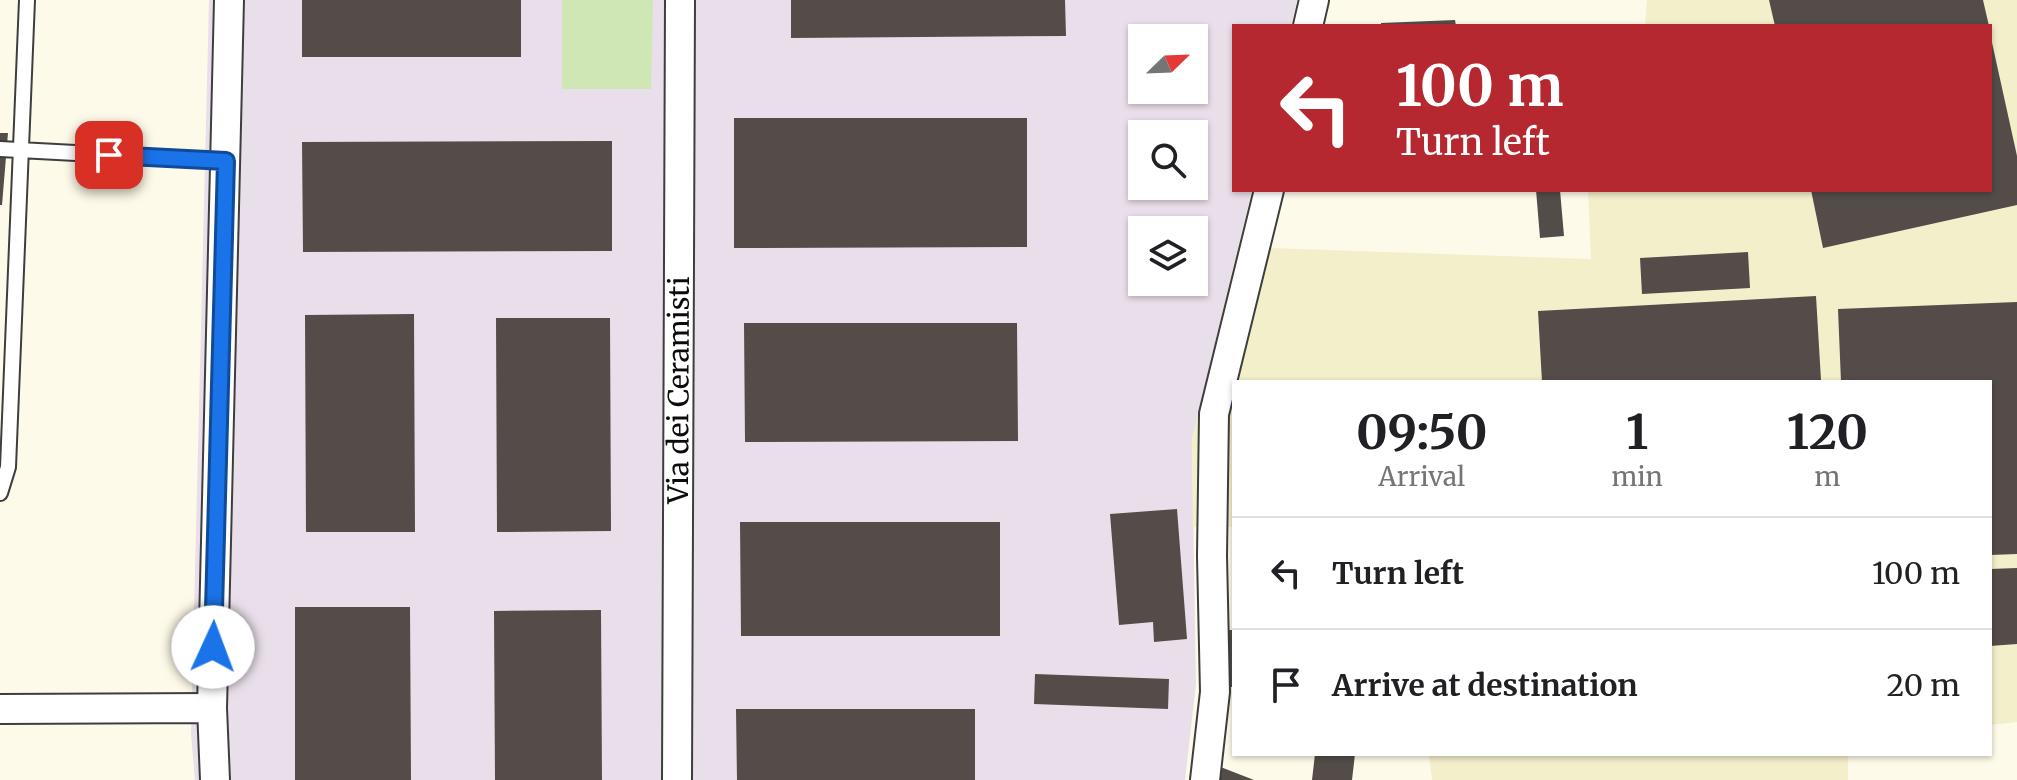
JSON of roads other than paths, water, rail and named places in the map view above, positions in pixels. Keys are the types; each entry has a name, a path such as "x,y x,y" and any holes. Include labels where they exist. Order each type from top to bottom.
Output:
{"street":[{"path":"215,780 212,708 229,0"},
{"name":"Via dei Ceramisti","path":"677,780 680,0"},
{"path":"1308,24 1314,0"},
{"path":"1205,780 1215,692 1212,556 1214,414 1269,192"},
{"path":"0,709 212,708"}],"lane":[{"path":"0,493 8,467 27,0"},
{"path":"0,149 226,161"}]}
